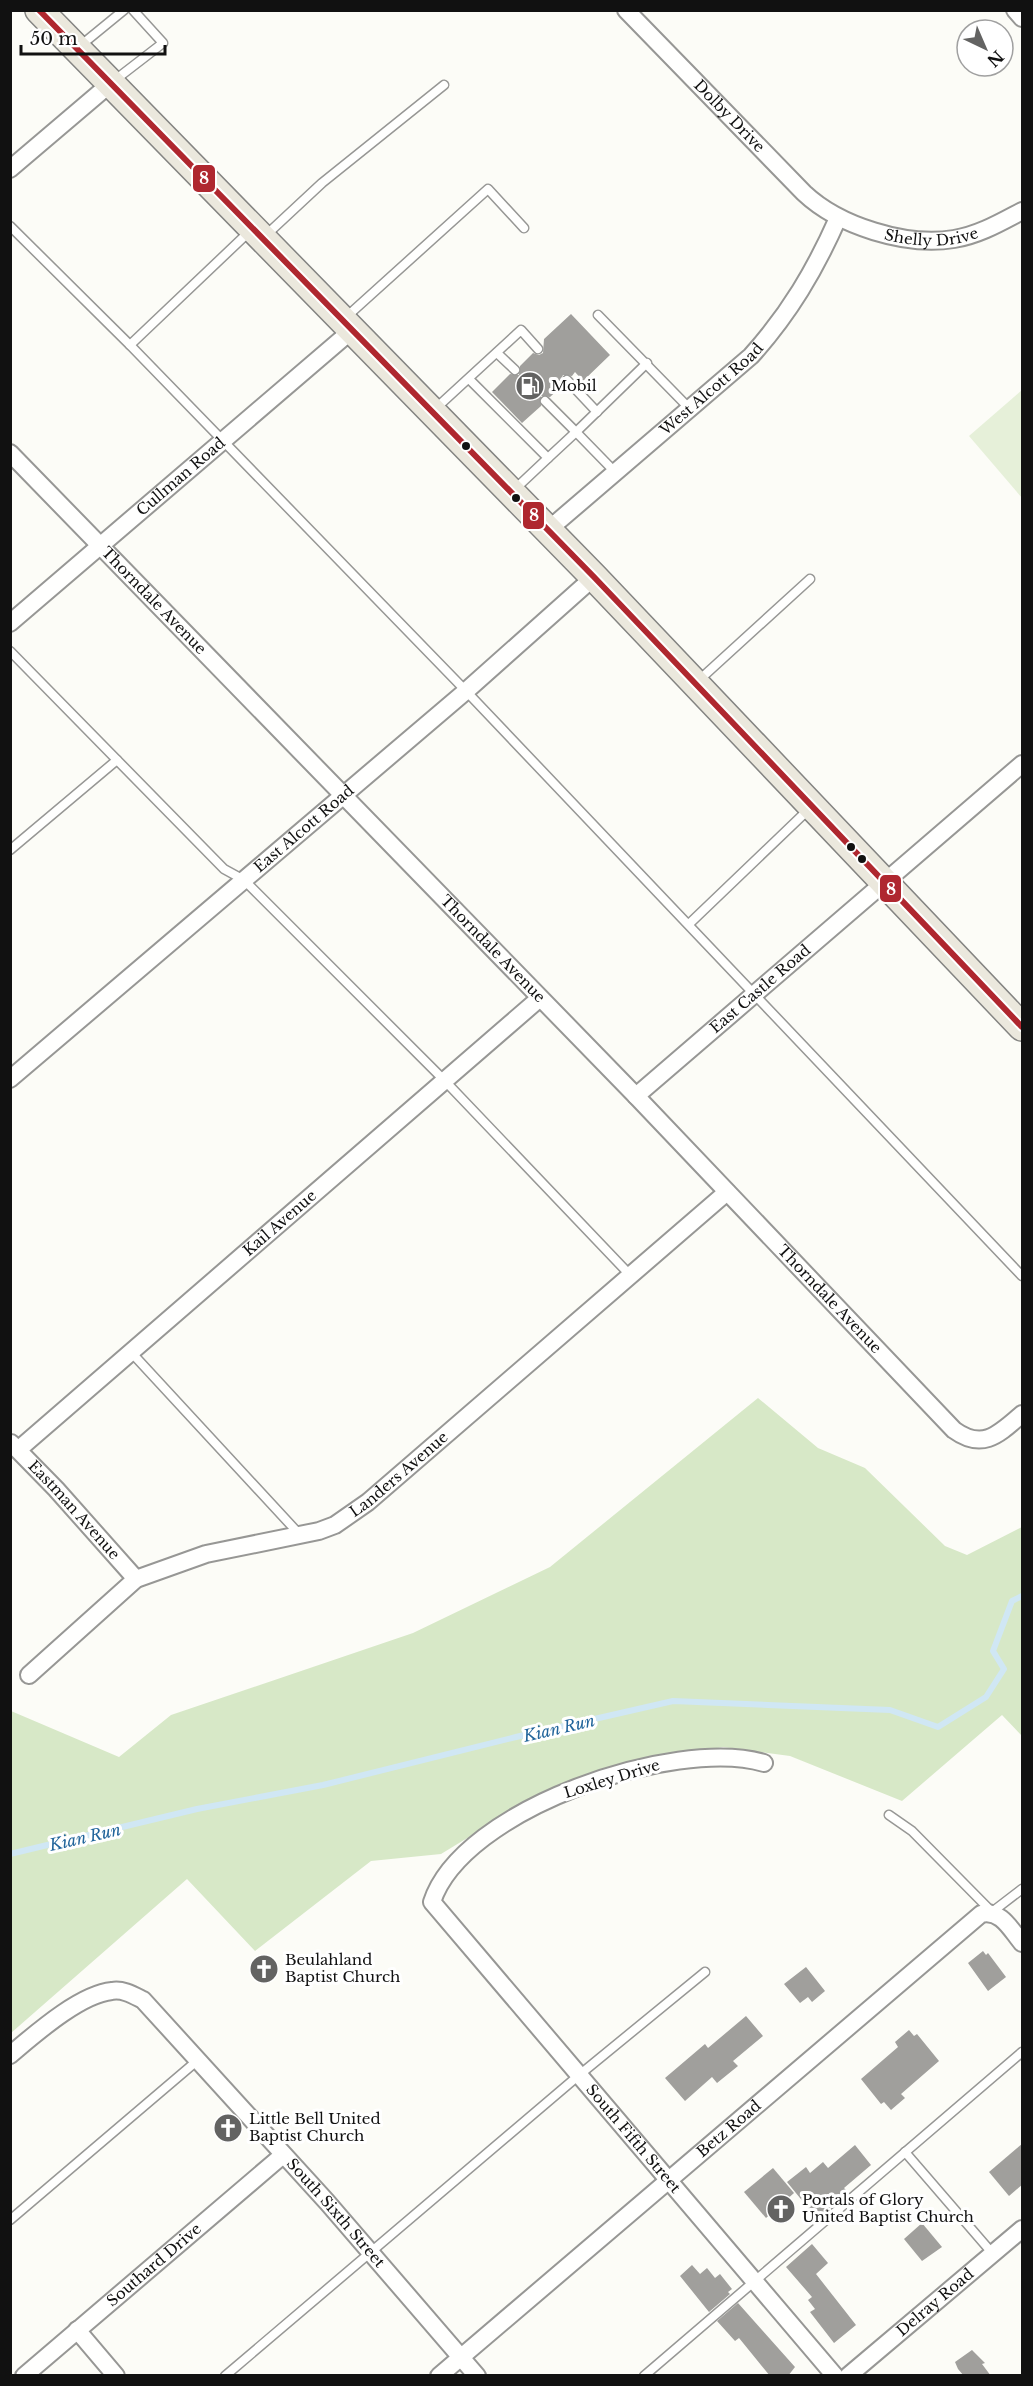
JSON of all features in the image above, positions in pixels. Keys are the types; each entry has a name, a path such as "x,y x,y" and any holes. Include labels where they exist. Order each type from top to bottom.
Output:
{"main road":[{"path":"49,17 110,84 594,577 1023,1027"}],"street":[{"name":"Dolby Drive","path":"626,10 819,208 838,218"},
{"path":"1015,10 1023,18"},
{"path":"10,169 110,84"},
{"name":"Shelly Drive","path":"838,218 878,231 936,240 972,235 1023,211"},
{"name":"West Alcott Road","path":"548,530 751,356 798,298 838,218"},
{"name":"Cullman Road","path":"10,623 222,443 346,326"},
{"name":"Thorndale Avenue","path":"10,453 636,1096 954,1430 975,1441 990,1439 1023,1414"},
{"name":"East Alcott Road","path":"10,1079 466,691 594,577"},
{"name":"East Castle Road","path":"636,1096 754,992 1023,764"},
{"name":"Kail Avenue","path":"15,1446 130,1351 540,998"},
{"name":"Landers Avenue","path":"29,1675 136,1579 206,1554 301,1536 335,1525 368,1502 728,1192"},
{"name":"Eastman Avenue","path":"15,1446 136,1579"},
{"name":"Loxley Drive","path":"432,1902 447,1870 473,1846 502,1825 557,1795 600,1779 688,1758 734,1756 764,1763"},
{"name":"South Fifth Street","path":"432,1902 835,2376"},
{"path":"992,1912 999,1916 1023,1943"},
{"name":"Betz Road","path":"439,2376 981,1914 992,1912"},
{"name":"South Sixth Street","path":"10,2055 69,2010 111,1991 124,1992 143,2000 370,2252 477,2376"},
{"name":"Southard Drive","path":"24,2376 283,2155"},
{"name":"Delray Road","path":"848,2376 1023,2229"},
{"path":"77,2330 116,2376"}],"lane":[{"path":"76,49 124,10"},
{"path":"110,84 163,43 133,10"},
{"path":"129,345 257,235 444,85"},
{"path":"346,326 488,189 525,228"},
{"path":"10,226 466,691 1023,1276"},
{"path":"598,315 689,408"},
{"path":"432,412 521,330 538,349"},
{"path":"497,352 515,370"},
{"path":"511,492 647,363"},
{"path":"469,379 548,458"},
{"path":"567,380 597,412"},
{"path":"545,401 615,472"},
{"path":"695,683 810,579"},
{"path":"10,651 224,869 244,880 445,1081 631,1276"},
{"path":"10,850 117,759"},
{"path":"689,924 811,806"},
{"path":"130,1351 301,1536"},
{"path":"889,1815 912,1831 992,1912"},
{"name":"Betz Road","path":"992,1912 1023,1889"},
{"path":"225,2376 578,2076 705,1972"},
{"path":"644,2376 1023,2052"},
{"path":"10,2220 198,2060"},
{"path":"905,2152 993,2254"}],"green space":[{"path":"1022,390 1022,498 969,436"},
{"path":"758,1398 818,1448 865,1468 945,1546 967,1555 1022,1527 1022,1736 1002,1715 902,1801 790,1756 723,1747 620,1764 533,1798 441,1854 371,1861 255,1951 187,1879 11,2033 11,1711 119,1757 171,1715 413,1633 550,1567"}],"building":[{"path":"571,314 610,355 583,381 575,372 572,376 563,375 561,379 563,385 550,397 541,396 541,406 522,423 492,392 510,374 519,375 520,366 533,353 539,355 543,353 544,339"},
{"path":"983,1951 986,1955 988,1953 1006,1977 988,1991 968,1963"},
{"path":"806,1967 825,1991 812,2002 808,1997 800,2003 784,1984"},
{"path":"746,2016 763,2036 733,2061 738,2066 717,2083 712,2077 685,2101 665,2078 705,2044 708,2048"},
{"path":"909,2030 914,2036 917,2034 939,2061 901,2094 905,2098 891,2110 884,2102 881,2104 861,2079 898,2047 895,2042"},
{"path":"1023,2143 1023,2184 1009,2196 989,2172"},
{"path":"855,2145 871,2165 844,2188 848,2192 817,2219 787,2182 806,2167 810,2173 823,2162 828,2168"},
{"path":"773,2168 794,2193 766,2218 744,2192"},
{"path":"922,2223 942,2247 922,2261 904,2239"},
{"path":"812,2244 828,2263 816,2274 856,2325 834,2343 810,2312 815,2309 808,2300 812,2297 786,2267"},
{"path":"692,2265 700,2274 707,2268 715,2278 720,2274 732,2289 728,2292 730,2294 709,2312 680,2276"},
{"path":"738,2303 795,2367 788,2376 770,2376 739,2338 735,2341 717,2321"},
{"path":"972,2350 985,2363 982,2364 991,2376 964,2376 958,2369 955,2362"}],"waterway":[{"name":"Kian Run","path":"10,1854 197,1809 323,1785 673,1701 890,1710 938,1727 986,1697 1004,1669 993,1651 1012,1601 1022,1596"}],"transit line":[{"name":"8","path":"39,10 594,577 1022,1027"}],"place":[{"name":"Mobil","path":"530,386"},
{"name":"Beulahland Baptist Church","path":"264,1969"},
{"name":"Little Bell United Baptist Church","path":"228,2128"},
{"name":"Portals of Glory United Baptist Church","path":"781,2209"}]}
